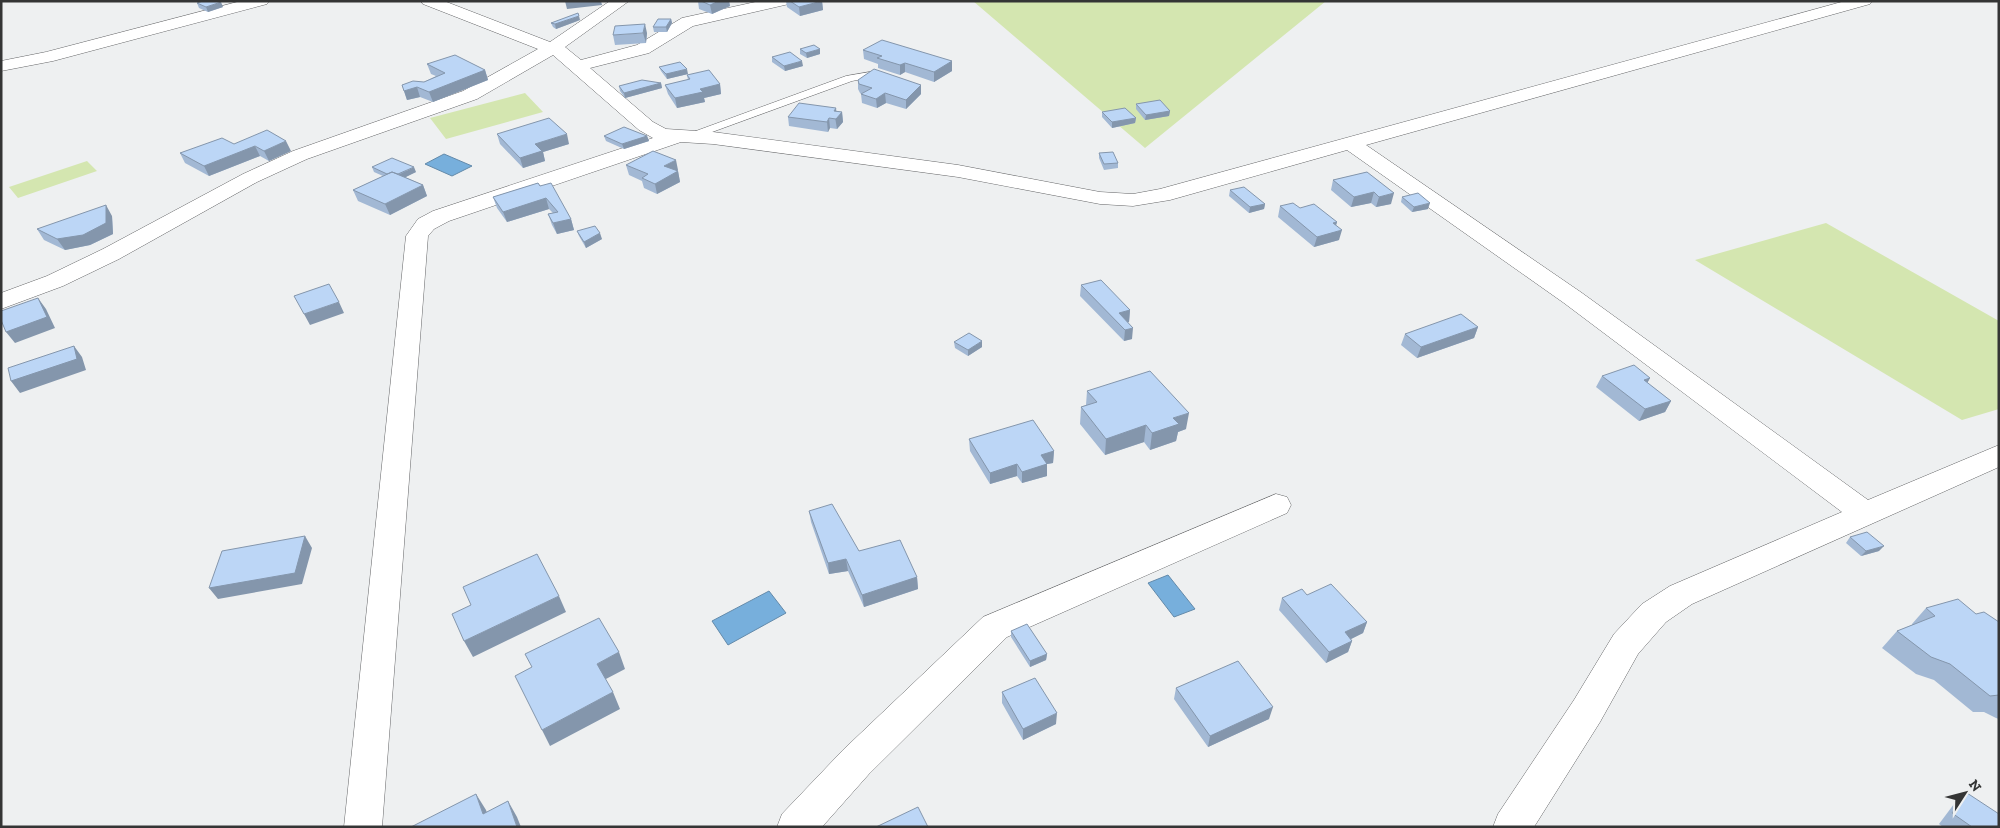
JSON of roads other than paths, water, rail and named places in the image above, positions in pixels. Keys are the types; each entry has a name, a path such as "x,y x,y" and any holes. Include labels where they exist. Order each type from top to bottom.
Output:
{"street":[{"path":"1,66 47,57 261,1"},
{"path":"429,1 567,55 604,91 646,126 662,135 712,138 958,171 1100,198 1133,200 1162,195 1864,1"},
{"path":"1,302 55,281 103,258 250,178 300,155 470,95 552,48 622,1"},
{"path":"578,66 642,49 688,22 784,1"},
{"path":"363,827 417,236 426,224 441,216 683,137"},
{"path":"1349,142 1573,298 1866,514"},
{"path":"1512,827 1587,711 1626,644 1654,613 1681,595 1999,455"},
{"path":"796,827 856,762 995,627 1276,505"}],"lane":[{"path":"683,137 850,78 870,75"}],"water":[{"path":"444,154 472,166 452,176 425,164"},
{"path":"1168,575 1195,609 1174,617 1148,583"},
{"path":"769,591 786,613 728,645 712,621"}]}
